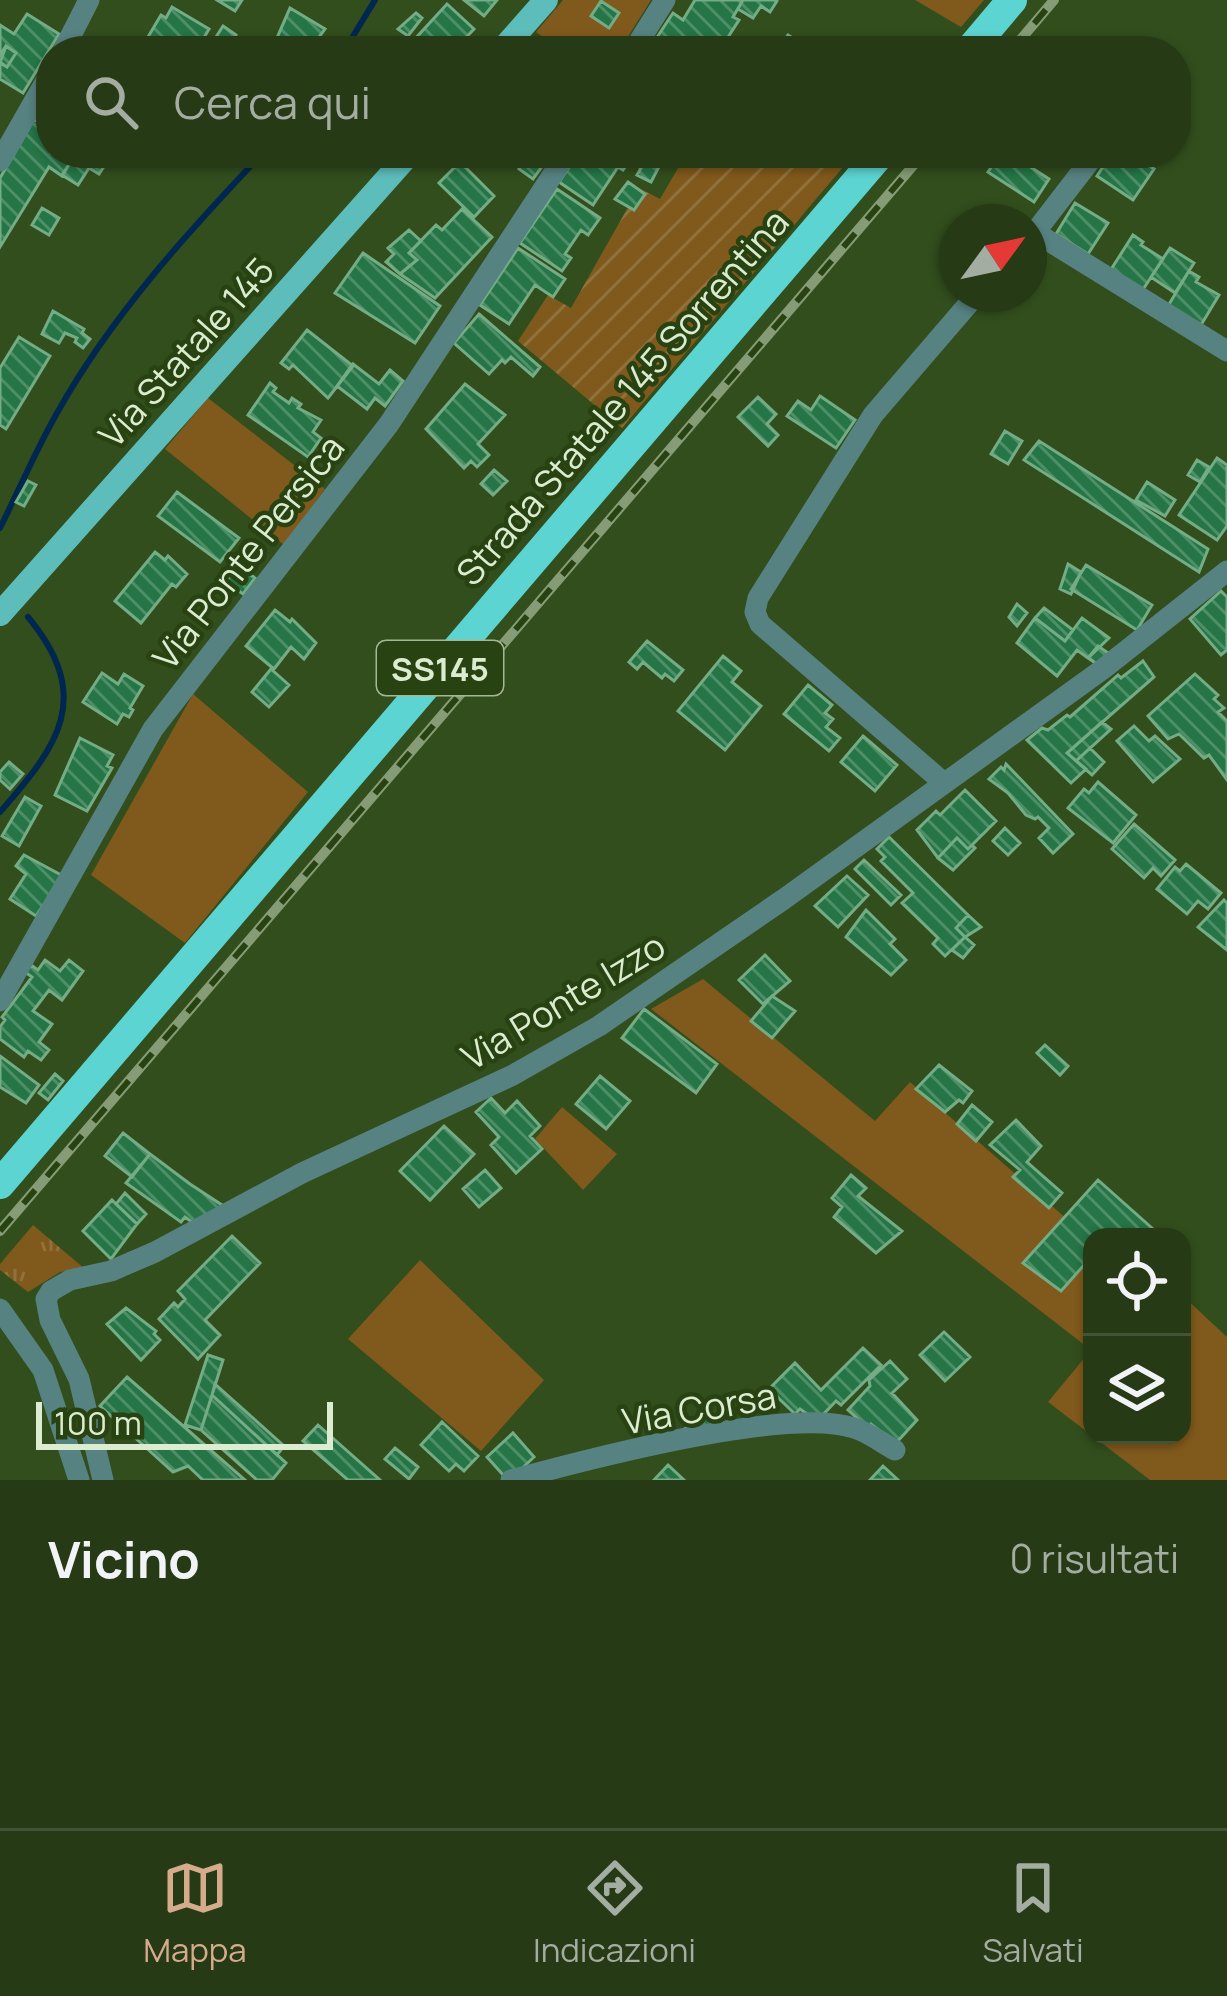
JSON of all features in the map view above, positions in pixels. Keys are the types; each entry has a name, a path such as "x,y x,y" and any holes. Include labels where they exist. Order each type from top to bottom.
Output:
{"highway":[{"path":"982,36 1012,0"},
{"name":"Strada Statale 145 Sorrentina","path":"0,1184 868,168"}],"main road":[{"path":"515,36 547,0"},
{"name":"Via Statale 145","path":"7,606 397,168"}],"street":[{"path":"71,36 89,0"},
{"path":"642,36 664,0"},
{"path":"0,161 36,98"},
{"name":"Via Ponte Persica","path":"0,1001 153,729 389,424 557,168"},
{"path":"1047,218 1085,168"},
{"path":"1047,245 1227,351"},
{"path":"944,783 760,624 754,612 758,598 872,415 961,312"},
{"name":"Via Ponte Izzo","path":"103,1480 79,1379 50,1319 46,1299 51,1291 70,1280 155,1252 302,1173 513,1075 599,1026 1103,669 1227,571"},
{"path":"0,1309 43,1370 79,1480"},
{"name":"Via Corsa","path":"511,1480 722,1431 808,1423 853,1427 895,1450"}],"green space":[{"path":"563,0 651,0 628,36 541,36 536,32"},
{"path":"915,0 984,0 961,27"},
{"path":"678,168 842,168 622,428 518,341 548,295 571,308 639,188 660,199"},
{"path":"208,398 325,489 284,545 165,449"},
{"path":"193,694 308,792 185,943 91,875"},
{"path":"703,979 875,1121 910,1082 1083,1233 1083,1344 651,1009"},
{"path":"562,1107 617,1154 583,1190 535,1139"},
{"path":"33,1225 85,1269 60,1272 28,1292 0,1270"},
{"path":"420,1260 544,1380 481,1451 348,1339"},
{"path":"1191,1303 1227,1337 1227,1480 1150,1480 1103,1444 1191,1444"},
{"path":"1083,1360 1083,1429 1048,1402"}],"building":[{"path":"217,0 242,0 235,11"},
{"path":"464,0 497,0 484,16"},
{"path":"695,0 743,0 733,17 739,20 729,36 658,36 673,13 683,20"},
{"path":"743,0 777,1 770,12 761,6 753,18 738,9"},
{"path":"601,1 619,13 609,28 591,16"},
{"path":"447,4 474,29 467,36 418,36"},
{"path":"172,7 209,29 205,36 149,36 161,15 166,18"},
{"path":"290,8 325,29 320,36 278,36"},
{"path":"416,13 422,18 408,36 398,29"},
{"path":"27,14 59,34 36,36 36,72 23,93 0,79 0,62 7,67 16,53 6,46 0,55 0,25 14,34"},
{"path":"223,26 236,35 235,36 217,36"},
{"path":"6,46 16,53 7,67 0,63"},
{"path":"36,120 36,168 48,168 0,247 0,178"},
{"path":"67,168 89,168 78,185 62,175"},
{"path":"454,168 466,168 494,196 474,217 439,183"},
{"path":"520,168 541,168 533,179"},
{"path":"569,168 617,168 593,205 559,182"},
{"path":"641,168 658,168 651,182 637,175"},
{"path":"991,168 1032,168 1049,179 1034,202 988,172"},
{"path":"1102,168 1154,169 1133,200 1097,176"},
{"path":"628,182 645,194 634,210 615,199"},
{"path":"557,189 600,218 588,235 581,230 565,254 571,258 562,271 520,243"},
{"path":"1075,203 1108,223 1088,254 1056,234"},
{"path":"42,208 59,218 49,235 32,225"},
{"path":"462,209 492,237 435,298 400,274 417,260 409,253 436,225 442,230"},
{"path":"409,230 421,241 409,253 417,260 400,274 386,262 394,254 388,248"},
{"path":"1133,235 1163,259 1142,291 1110,271"},
{"path":"518,248 565,279 553,297 535,285 509,324 480,305"},
{"path":"1170,248 1194,263 1175,293 1151,277"},
{"path":"363,253 440,306 415,343 335,293"},
{"path":"1189,271 1199,277 1196,282 1219,295 1201,325 1168,306"},
{"path":"53,311 84,329 82,333 90,339 83,348 75,342 77,338 65,333 59,343 42,334"},
{"path":"479,314 540,367 533,376 511,357 489,374 454,343"},
{"path":"307,330 353,366 328,398 293,365 289,369 281,363"},
{"path":"19,337 50,356 6,429 0,425 0,368"},
{"path":"353,364 379,384 390,370 403,381 385,406 375,398 367,409 337,386"},
{"path":"270,383 276,388 273,392 289,403 292,398 301,404 298,408 321,420 313,432 321,438 308,457 248,415"},
{"path":"465,384 505,415 478,444 489,455 477,467 471,461 464,468 426,429"},
{"path":"820,396 855,420 836,448 787,416 798,401 811,410"},
{"path":"758,397 776,414 767,424 778,435 768,446 738,417"},
{"path":"1005,431 1022,441 1008,464 991,454"},
{"path":"1039,441 1208,549 1199,572 1024,460"},
{"path":"1217,458 1227,465 1227,526 1217,540 1179,515"},
{"path":"1197,460 1209,467 1200,482 1188,475"},
{"path":"494,470 507,481 493,495 481,484"},
{"path":"28,481 36,485 24,506 16,502"},
{"path":"1147,482 1175,500 1165,516 1136,500"},
{"path":"177,492 239,538 220,562 158,516"},
{"path":"155,552 165,560 168,556 187,574 176,587 172,584 141,623 115,601"},
{"path":"1068,564 1081,572 1071,594 1060,589"},
{"path":"237,565 255,578 243,594 226,582"},
{"path":"1086,565 1152,605 1137,630 1071,589"},
{"path":"1221,591 1227,597 1227,650 1221,655 1190,619"},
{"path":"1017,604 1027,613 1017,626 1009,617"},
{"path":"1044,608 1073,630 1065,641 1035,618"},
{"path":"275,610 292,619 316,643 304,659 291,647 274,669 246,646"},
{"path":"1035,618 1065,641 1082,618 1109,638 1088,658 1077,650 1057,676 1017,643"},
{"path":"647,641 683,670 674,681 665,674 662,678 643,662 637,669 629,662"},
{"path":"1098,646 1111,655 1098,665 1088,658"},
{"path":"723,656 741,671 732,682 761,706 725,750 678,711"},
{"path":"1143,661 1154,677 1067,753 1086,769 1071,783 1027,740 1070,717 1118,675 1121,678"},
{"path":"271,669 289,685 269,707 252,692"},
{"path":"102,673 118,684 124,674 143,686 129,717 123,714 117,724 83,702"},
{"path":"1195,674 1218,695 1214,699 1224,708 1218,712 1227,721 1227,780 1209,755 1204,758 1179,734 1168,739 1148,716"},
{"path":"808,685 832,705 825,713 833,719 826,727 840,738 829,751 784,714"},
{"path":"1102,722 1111,729 1076,761 1067,753"},
{"path":"1134,726 1149,741 1155,736 1180,759 1153,782 1117,741"},
{"path":"863,736 897,765 875,791 841,762"},
{"path":"80,738 113,755 107,766 112,768 87,811 55,795"},
{"path":"1090,748 1104,762 1092,775 1076,761"},
{"path":"9,762 23,774 10,789 0,780"},
{"path":"1006,764 1073,834 1053,853 1039,838 1049,828 1038,817 1026,815 989,779"},
{"path":"1098,782 1136,815 1113,843 1068,808 1084,789 1089,793"},
{"path":"965,790 996,821 968,849 957,838 938,858 917,830"},
{"path":"25,797 41,806 19,846 2,836"},
{"path":"1134,824 1175,860 1161,876 1153,868 1144,878 1112,849"},
{"path":"1005,828 1020,843 1008,855 993,841"},
{"path":"889,837 968,915 956,928 965,937 945,956 933,944 938,938 902,903 913,893 881,861 885,857 877,849"},
{"path":"957,838 968,849 975,848 953,870 938,858"},
{"path":"24,855 63,876 36,916 10,899 26,874 16,866"},
{"path":"864,860 901,895 891,905 855,869"},
{"path":"1186,864 1221,893 1208,909 1198,901 1187,914 1157,889 1175,867 1180,871"},
{"path":"847,876 868,895 838,927 815,906"},
{"path":"1224,900 1227,903 1227,950 1198,927"},
{"path":"866,910 895,939 890,944 906,960 891,975 846,937"},
{"path":"968,915 981,927 965,937 956,928"},
{"path":"965,937 974,945 963,958 952,950"},
{"path":"765,955 790,981 763,1004 739,980"},
{"path":"45,960 60,971 69,960 83,971 62,1000 49,990 33,1011 52,1024 39,1042 49,1050 41,1060 28,1051 24,1057 0,1039 0,1027 2,1017 32,977 25,972 31,965 38,970"},
{"path":"772,996 795,1011 772,1038 751,1021"},
{"path":"644,1009 717,1064 696,1093 622,1038"},
{"path":"1045,1045 1068,1066 1060,1075 1037,1053"},
{"path":"0,1056 39,1085 26,1103 0,1087"},
{"path":"939,1065 972,1091 963,1103 959,1100 945,1112 916,1089"},
{"path":"55,1074 63,1081 48,1100 39,1093"},
{"path":"600,1076 630,1101 606,1129 576,1104"},
{"path":"491,1098 505,1113 517,1101 540,1126 530,1136 542,1149 516,1173 491,1145 499,1137 476,1112"},
{"path":"972,1105 992,1122 976,1141 957,1124"},
{"path":"1016,1120 1041,1146 1027,1162 1062,1193 1049,1208 1013,1177 1020,1170 990,1145"},
{"path":"444,1126 474,1154 430,1200 400,1171"},
{"path":"123,1133 150,1154 132,1177 105,1156"},
{"path":"150,1154 225,1207 196,1225 185,1217 181,1222 126,1183"},
{"path":"485,1170 501,1188 479,1207 463,1189"},
{"path":"851,1175 866,1188 858,1196 902,1231 876,1253 834,1217 842,1207 832,1198"},
{"path":"1098,1180 1152,1228 1083,1228 1083,1266 1061,1291 1023,1263"},
{"path":"125,1193 146,1214 137,1224 116,1204"},
{"path":"112,1200 137,1224 111,1259 83,1231"},
{"path":"232,1236 260,1263 205,1320 220,1335 198,1359 159,1319 174,1303 178,1307 185,1299 178,1291"},
{"path":"126,1308 156,1331 160,1340 141,1360 107,1324"},
{"path":"944,1332 970,1357 945,1381 920,1355"},
{"path":"863,1348 881,1365 841,1405 836,1401 817,1421 800,1409 795,1414 769,1389 795,1363 821,1390"},
{"path":"208,1355 223,1360 201,1430 185,1425"},
{"path":"890,1361 907,1379 892,1393 917,1420 896,1443 848,1410"},
{"path":"127,1377 245,1480 203,1480 188,1466 173,1472 100,1406"},
{"path":"215,1384 284,1446 277,1455 212,1395"},
{"path":"212,1395 286,1463 272,1480 257,1480 201,1430"},
{"path":"707,1406 719,1419 701,1431 678,1436"},
{"path":"442,1422 478,1456 464,1471 456,1464 449,1471 421,1445"},
{"path":"318,1425 380,1480 348,1480 303,1441"},
{"path":"513,1433 534,1457 516,1474 504,1476 487,1457"},
{"path":"395,1448 418,1467 409,1479 385,1459"},
{"path":"668,1465 684,1480 654,1480"},
{"path":"883,1466 898,1480 870,1480"}],"waterway":[{"path":"353,36 375,0"},
{"path":"0,528 49,427 102,342 179,245 249,168"},
{"path":"0,812 39,765 61,719 60,672 28,617"}],"railway":[{"path":"1024,36 1054,0"},
{"path":"0,1231 911,168"}]}
